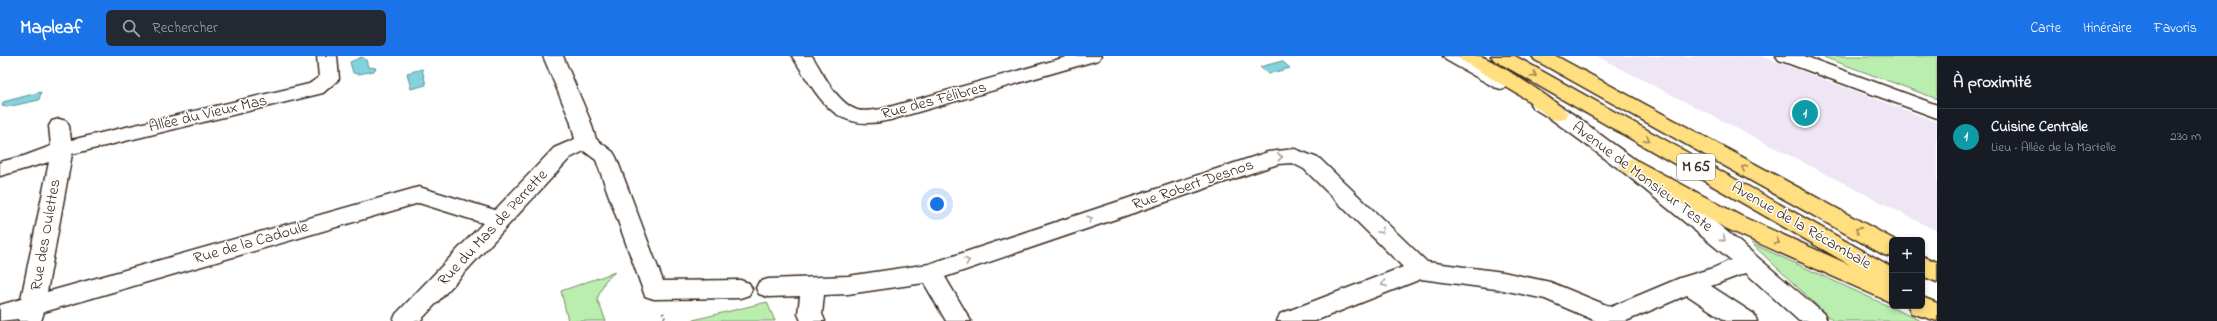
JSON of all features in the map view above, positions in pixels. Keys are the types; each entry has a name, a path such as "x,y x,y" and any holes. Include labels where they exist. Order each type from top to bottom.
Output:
{"main road":[{"path":"1468,56 1533,95 1558,114"},
{"name":"Avenue de la Récambale","path":"1500,56 1889,276"},
{"name":"Avenue de la Récambale","path":"1542,56 1889,246"},
{"path":"1563,56 1598,78 1631,104"},
{"path":"1630,166 1734,222 1889,293"},
{"path":"1925,267 1937,273"},
{"path":"1925,298 1937,304"},
{"path":"1925,308 1937,314"}],"street":[{"name":"Allée du Vieux Mas","path":"0,169 30,162 62,148 316,89 329,79 327,56"},
{"path":"553,56 580,120 586,142 605,157 654,290 740,289"},
{"name":"Rue des Félibres","path":"802,56 839,108 850,115 866,118 890,113 1091,56"},
{"name":"Avenue de Monsieur Teste","path":"1453,56 1558,114 1630,166 1749,262 1815,321"},
{"path":"1786,56 1937,112"},
{"name":"Rue des Oulettes","path":"31,313 62,148 59,126"},
{"name":"Rue du Mas de Perrette","path":"405,321 562,153 586,142"},
{"name":"Allée du Vieux Mas","path":"0,156 29,149 62,148"},
{"name":"Rue Robert Desnos","path":"768,288 848,285 930,273 1276,157 1295,156 1312,164 1420,270"},
{"name":"Rue de la Cadoule","path":"0,315 31,313 419,195 501,220"},
{"path":"1290,321 1420,270 1502,281 1550,291 1582,306 1611,317 1689,284 1720,274 1749,262"},
{"path":"930,273 959,321"},
{"path":"1689,284 1745,321"},
{"path":"813,287 810,314 813,321"}],"shaded area":[{"path":"1596,56 1761,56 1937,122 1937,231"}],"green space":[{"path":"1821,56 1937,56 1937,99"},
{"path":"1751,243 1889,306 1889,309 1895,309 1921,321 1833,321"},
{"path":"615,272 605,281 597,299 606,321 568,321 561,291"},
{"path":"767,302 775,321 689,321"}],"water":[{"path":"362,57 366,60 368,67 376,68 374,71 359,74 353,73 350,62"},
{"path":"1282,61 1290,68 1268,74 1260,67"},
{"path":"422,69 426,85 411,89 407,73"},
{"path":"41,92 39,100 7,107 2,106 3,102"}],"place":[{"name":"Cuisine Centrale","path":"1805,113"}]}
